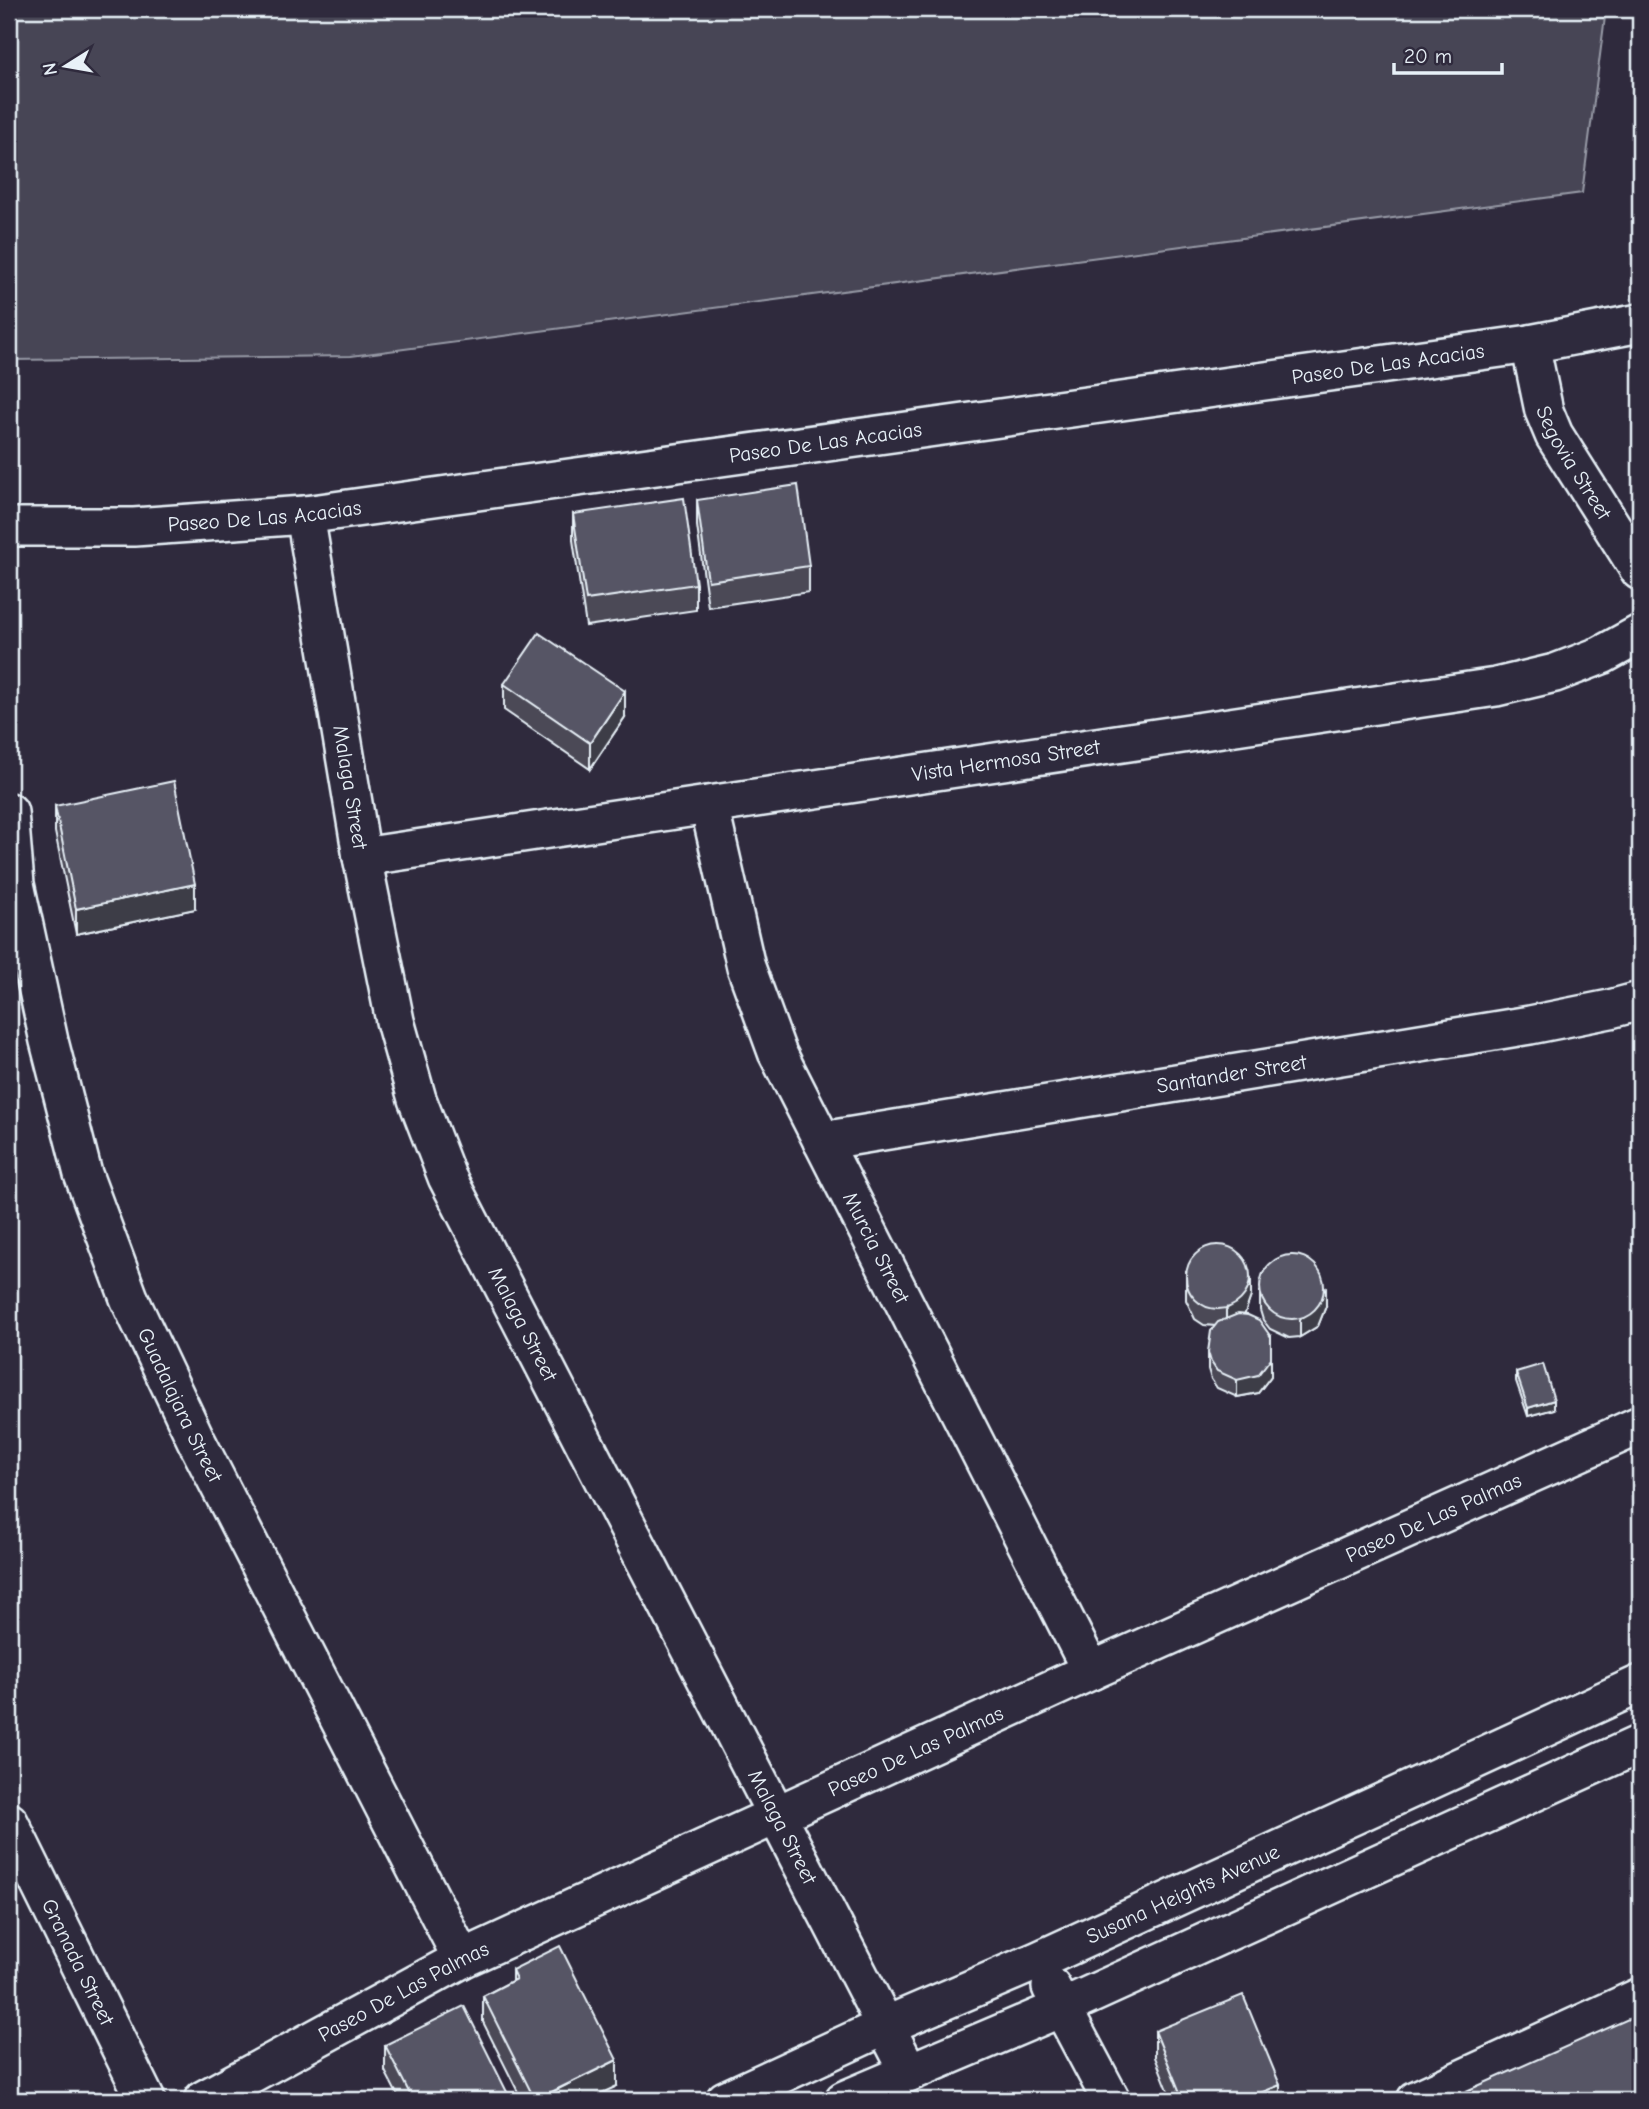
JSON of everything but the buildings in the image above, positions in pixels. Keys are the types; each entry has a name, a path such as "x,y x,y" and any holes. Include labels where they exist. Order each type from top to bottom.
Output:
{"street":[{"name":"Paseo De Las Acacias","path":"9,527 134,527 305,515 1530,344 1640,323"},
{"name":"Segovia Street","path":"1530,344 1544,411 1554,435 1640,571"},
{"name":"Malaga Street","path":"305,515 362,857 395,1021 417,1099 447,1177 909,2072"},
{"name":"Vista Hermosa Street","path":"362,857 1496,687 1555,673 1602,654 1640,634"},
{"name":"Murcia Street","path":"709,805 746,967 777,1052 1091,1671"},
{"name":"Guadalajara Street","path":"9,812 12,883 49,1041 83,1174 130,1298 197,1440 462,1959"},
{"name":"Santander Street","path":"822,1140 1530,1025 1640,1001"},
{"name":"Paseo De Las Palmas","path":"203,2100 462,1959 1091,1671 1640,1425"},
{"name":"Susana Heights Avenue","path":"725,2100 885,2026 1037,1961 1640,1684"},
{"path":"844,2100 1061,2008 1640,1744"},
{"name":"Granada Street","path":"9,1822 146,2100"},
{"path":"1037,1961 1111,2100"},
{"path":"1416,2100 1640,1997"}],"shaded area":[{"path":"9,9 1606,9 1582,193 351,356 9,360"}]}
